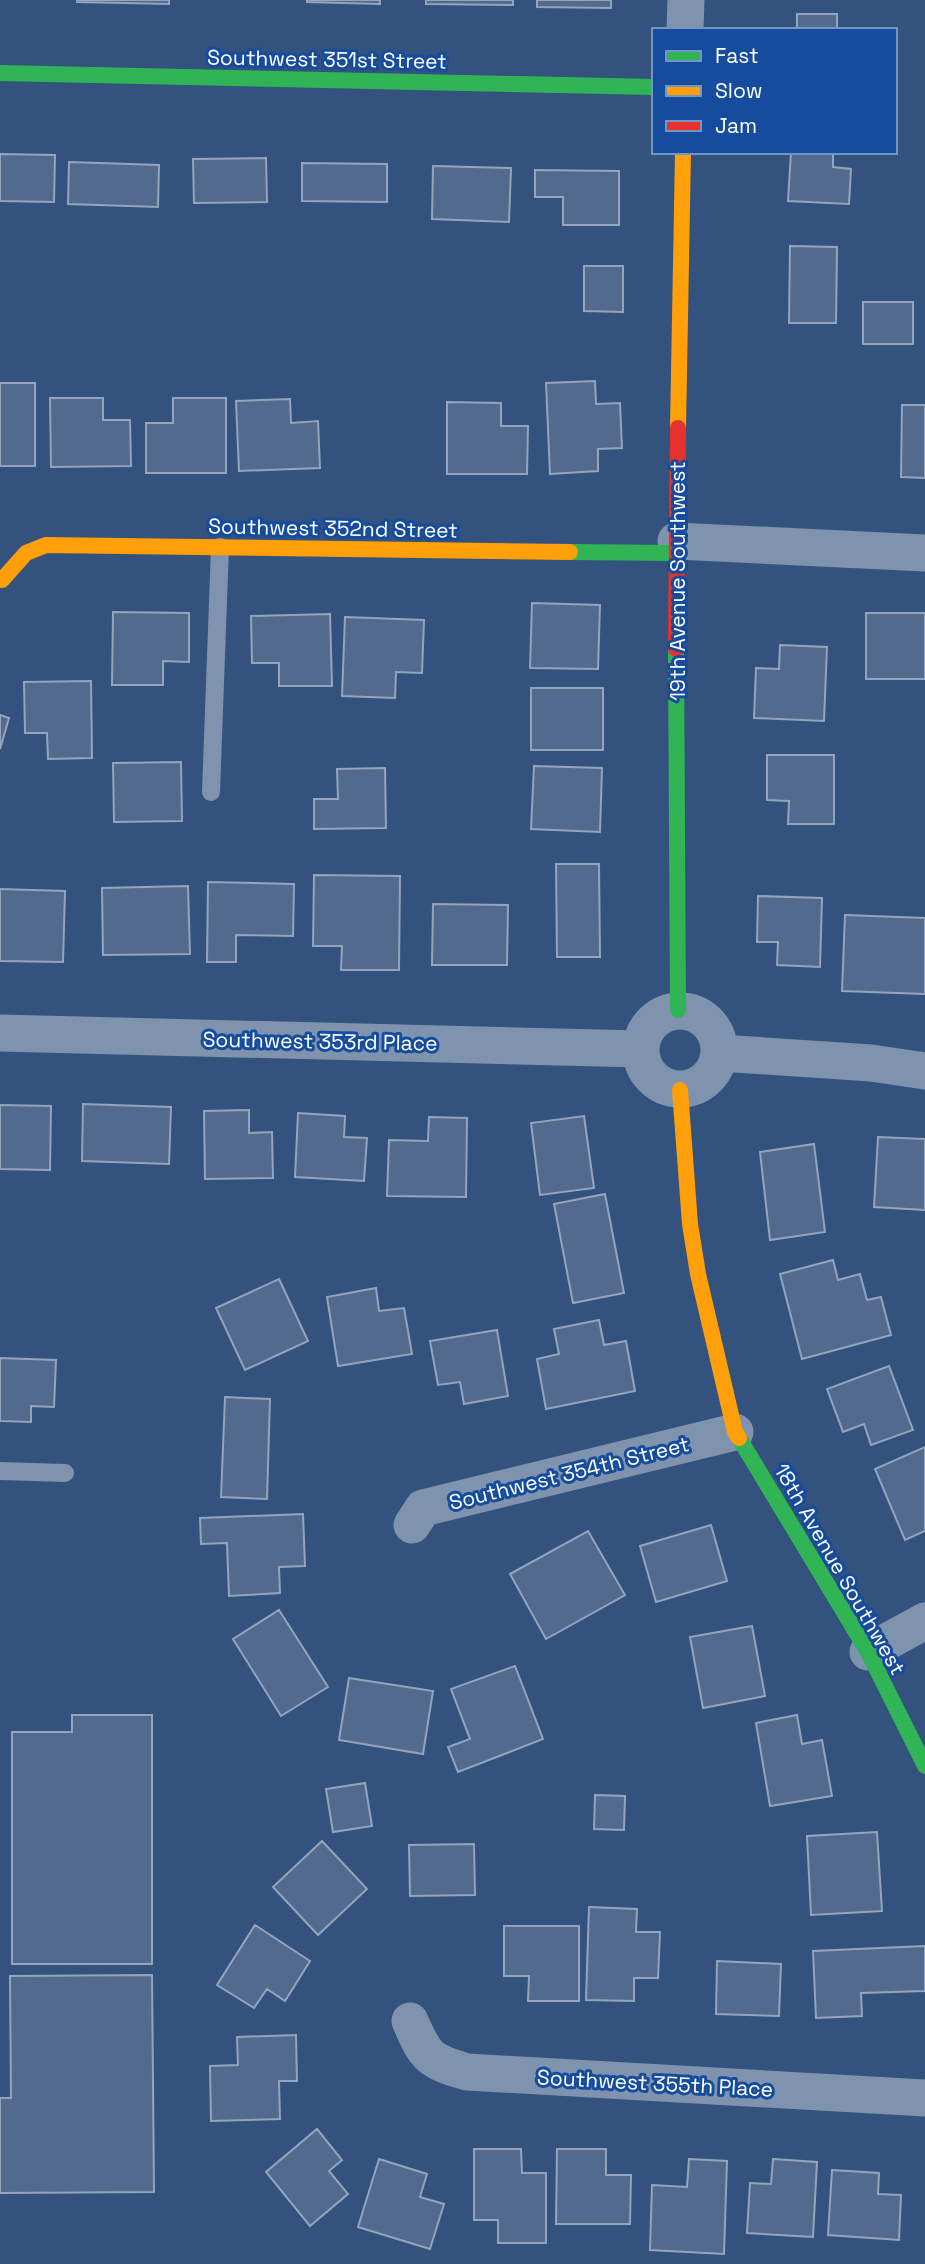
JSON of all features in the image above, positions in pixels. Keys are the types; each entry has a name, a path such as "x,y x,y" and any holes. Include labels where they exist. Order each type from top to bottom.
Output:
{"street":[{"path":"685,28 686,0"},
{"name":"Southwest 351st Street","path":"0,74 652,87"},
{"name":"19th Avenue Southwest","path":"678,1010 676,547 683,154"},
{"name":"Southwest 352nd Street","path":"1,579 26,553 46,545 676,547"},
{"path":"676,547 925,553"},
{"path":"678,1010 695,1013 708,1022 716,1032 720,1054 708,1078 695,1087 680,1090 660,1083 648,1073 640,1049 643,1033 651,1021 662,1014 678,1010"},
{"name":"Southwest 353rd Place","path":"0,1033 640,1049"},
{"path":"720,1054 871,1063 925,1071"},
{"path":"680,1090 690,1224 698,1274 735,1432"},
{"name":"Southwest 354th Street","path":"412,1525 422,1508 735,1432"},
{"name":"18th Avenue Southwest","path":"735,1432 868,1652 925,1766"},
{"path":"868,1652 925,1621"},
{"name":"Southwest 355th Place","path":"410,2021 421,2048 439,2064 467,2072 925,2098"}],"lane":[{"path":"211,792 220,547"},
{"path":"0,1471 65,1473"}],"building":[{"path":"169,0 169,4 77,2"},
{"path":"380,0 380,4 307,2"},
{"path":"426,0 513,0 513,5 426,4"},
{"path":"537,0 611,0 611,8 537,7"},
{"path":"797,14 837,14 837,28 797,28"},
{"path":"0,154 55,155 54,202 0,201"},
{"path":"791,154 833,154 833,167 851,169 849,204 788,201"},
{"path":"266,158 267,202 194,203 193,159"},
{"path":"69,162 159,165 158,207 68,204"},
{"path":"302,163 387,164 387,202 302,201"},
{"path":"433,166 511,168 509,222 432,219"},
{"path":"535,170 619,171 619,225 563,225 563,197 535,197"},
{"path":"790,246 837,247 836,323 789,323"},
{"path":"584,266 623,266 623,312 584,311"},
{"path":"863,302 913,302 913,344 863,344"},
{"path":"595,381 596,404 620,403 622,448 598,449 598,471 550,474 546,383"},
{"path":"0,383 35,383 35,466 0,466"},
{"path":"50,398 103,398 103,420 130,420 131,466 51,467"},
{"path":"173,398 226,398 226,473 146,473 146,423 173,423"},
{"path":"290,399 291,423 318,421 320,468 239,471 236,401"},
{"path":"447,402 501,403 501,426 528,426 527,474 447,474"},
{"path":"902,405 925,405 925,478 901,477"},
{"path":"532,603 600,605 598,669 530,668"},
{"path":"113,612 189,613 189,662 163,661 163,685 112,685"},
{"path":"866,613 925,613 925,679 866,679"},
{"path":"330,614 332,686 279,686 279,663 252,663 251,616"},
{"path":"345,617 424,620 422,673 396,672 395,698 342,696"},
{"path":"780,645 827,647 824,721 754,718 756,668 779,669"},
{"path":"91,681 92,758 48,759 47,733 25,733 24,682"},
{"path":"531,688 603,688 603,750 531,750"},
{"path":"0,715 9,718 0,749"},
{"path":"767,755 834,755 834,824 788,824 789,801 767,800"},
{"path":"181,762 182,821 114,822 113,763"},
{"path":"534,766 602,768 600,832 531,829"},
{"path":"385,768 386,828 314,829 314,799 338,799 337,769"},
{"path":"556,864 599,864 600,957 557,957"},
{"path":"314,875 400,876 399,970 341,970 342,946 313,946"},
{"path":"208,882 294,884 293,936 236,935 236,962 207,962"},
{"path":"188,886 190,954 103,955 102,888"},
{"path":"0,889 65,891 63,962 0,961"},
{"path":"758,896 822,898 820,967 777,965 778,942 757,942"},
{"path":"433,904 508,905 507,965 432,965"},
{"path":"845,915 925,918 925,994 842,991"},
{"path":"83,1104 171,1107 169,1164 82,1161"},
{"path":"0,1105 51,1106 50,1170 0,1169"},
{"path":"249,1110 249,1133 272,1132 273,1178 205,1179 204,1111"},
{"path":"298,1113 345,1116 344,1137 367,1138 364,1181 295,1177"},
{"path":"584,1116 594,1188 540,1195 531,1123"},
{"path":"429,1117 467,1118 466,1197 387,1196 389,1140 428,1141"},
{"path":"878,1137 925,1139 925,1210 874,1207"},
{"path":"814,1144 825,1232 770,1240 760,1152"},
{"path":"605,1194 624,1293 573,1303 554,1204"},
{"path":"833,1260 838,1280 860,1274 867,1300 881,1297 891,1335 802,1359 780,1274"},
{"path":"279,1279 308,1341 245,1370 216,1308"},
{"path":"376,1288 379,1311 404,1308 412,1354 338,1366 327,1297"},
{"path":"599,1320 604,1345 626,1341 635,1391 546,1409 537,1359 559,1354 554,1329"},
{"path":"497,1330 508,1396 464,1404 460,1382 438,1385 430,1341"},
{"path":"0,1358 56,1360 54,1407 31,1406 31,1422 0,1421"},
{"path":"889,1366 913,1430 871,1445 864,1424 843,1432 827,1389"},
{"path":"225,1397 270,1399 267,1499 221,1497"},
{"path":"925,1447 925,1531 905,1540 875,1469"},
{"path":"303,1514 305,1566 279,1567 280,1593 229,1596 227,1543 201,1544 200,1518"},
{"path":"711,1525 727,1581 656,1602 640,1546"},
{"path":"588,1531 625,1595 546,1639 510,1574"},
{"path":"279,1610 328,1687 281,1716 233,1639"},
{"path":"752,1626 765,1696 703,1708 690,1637"},
{"path":"515,1666 543,1739 458,1772 448,1747 470,1739 451,1689"},
{"path":"349,1678 433,1691 423,1754 339,1740"},
{"path":"72,1715 152,1715 152,1964 12,1964 12,1732 72,1732"},
{"path":"797,1715 802,1744 822,1740 832,1796 770,1806 756,1723"},
{"path":"365,1783 372,1826 333,1832 326,1789"},
{"path":"595,1795 625,1796 624,1830 594,1829"},
{"path":"877,1832 882,1911 811,1915 807,1836"},
{"path":"322,1841 367,1889 318,1935 273,1887"},
{"path":"474,1844 475,1895 410,1896 409,1845"},
{"path":"589,1907 637,1909 636,1932 660,1932 658,1978 634,1978 634,2001 586,2000"},
{"path":"255,1925 310,1961 285,2001 267,1989 254,2008 217,1985"},
{"path":"504,1926 579,1926 579,2001 528,2001 529,1976 504,1976"},
{"path":"925,1946 925,1991 861,1993 862,2016 816,2018 813,1951"},
{"path":"717,1961 781,1964 779,2016 716,2014"},
{"path":"152,1975 154,2192 0,2193 0,2098 11,2098 10,1976"},
{"path":"296,2035 297,2081 279,2081 280,2119 211,2121 210,2066 238,2065 237,2037"},
{"path":"317,2129 342,2160 329,2171 348,2194 310,2226 266,2172"},
{"path":"474,2149 521,2149 522,2173 546,2173 546,2243 498,2243 498,2220 474,2220"},
{"path":"557,2149 606,2149 606,2175 631,2175 630,2224 556,2224"},
{"path":"379,2159 427,2174 420,2197 444,2204 430,2249 358,2227"},
{"path":"689,2159 727,2161 724,2254 650,2250 652,2185 687,2187"},
{"path":"773,2159 817,2162 813,2237 747,2233 750,2183 771,2184"},
{"path":"832,2170 879,2173 878,2194 901,2195 899,2240 828,2235"}],"traffic: fast":[{"path":"0,73 652,87"},
{"path":"570,552 676,553"},
{"path":"676,649 678,1010"},
{"path":"739,1438 868,1652 925,1766"}],"traffic: slow":[{"path":"678,428 683,154"},
{"path":"2,580 26,553 46,545 570,552"},
{"path":"680,1090 690,1224 698,1274 735,1432 739,1438"}],"traffic: jam":[{"path":"676,649 678,428"}]}
